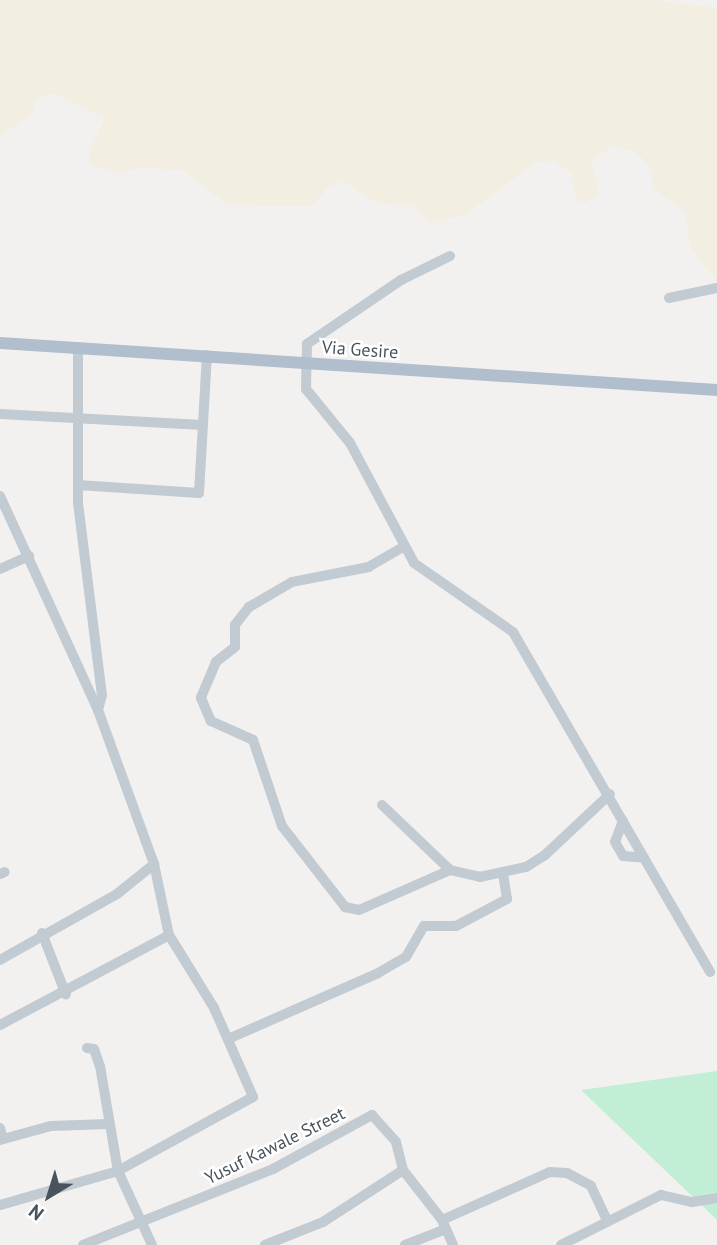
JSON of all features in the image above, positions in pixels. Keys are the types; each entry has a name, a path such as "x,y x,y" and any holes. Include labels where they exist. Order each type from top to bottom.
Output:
{"main road":[{"name":"Via Gesire","path":"0,343 717,390"}],"street":[{"path":"450,256 343,316 307,344 303,363 306,389 350,443 403,547 425,574 513,632 610,794 710,972"},
{"path":"669,298 717,288"},
{"path":"78,347 78,485 102,695 98,710"},
{"path":"78,485 199,493 207,355"},
{"path":"0,414 203,425"},
{"path":"0,496 29,556 67,653 98,710 154,864 169,935 228,1039 251,1101 118,1171 0,1205"},
{"path":"403,547 369,567 292,582 249,607 235,625 235,647 216,662 201,698 211,721 253,740 282,825 345,907 359,909 450,870"},
{"path":"0,569 29,556"},
{"path":"382,805 450,870 480,877 503,874 568,838 610,794"},
{"path":"623,821 615,842 623,856 644,858"},
{"path":"0,960 42,933 117,894 154,864"},
{"path":"228,1039 378,974 406,957 424,926 456,926 507,899 503,874"},
{"path":"42,933 66,995"},
{"path":"0,1025 66,995 169,935"},
{"path":"87,1048 94,1049 100,1066 118,1171 152,1245"},
{"name":"Yusuf Kawale Street","path":"89,1244 144,1224 272,1169 372,1115 396,1142 403,1171 444,1224 453,1245"},
{"path":"0,1128 1,1139 51,1126 108,1125"},
{"path":"265,1245 323,1222 403,1171"},
{"path":"405,1245 550,1172 567,1173 591,1186 607,1221"},
{"path":"561,1245 661,1195 692,1202 717,1198"}],"green space":[{"path":"717,1071 717,1220 581,1090"}],"sand":[{"path":"0,0 654,0 717,8 717,282 690,246 685,211 653,189 651,168 637,153 613,146 591,160 600,194 586,203 577,201 570,172 554,161 536,162 465,215 430,224 413,206 376,203 343,181 326,189 313,206 228,205 182,170 140,168 119,174 92,165 88,155 105,118 52,93 37,98 32,115 0,136"}]}
